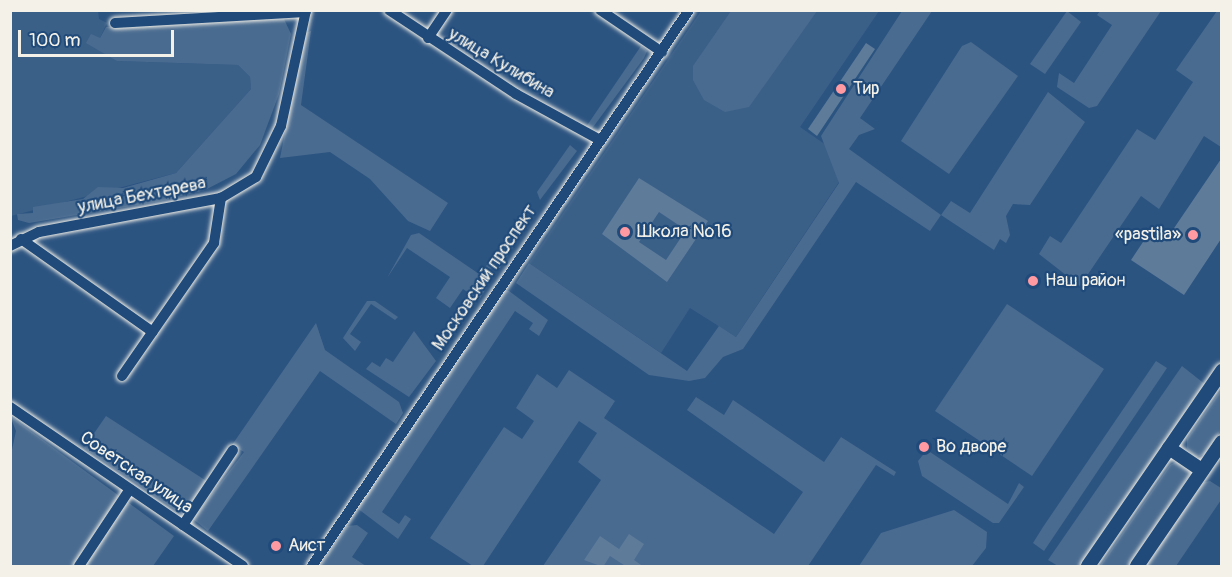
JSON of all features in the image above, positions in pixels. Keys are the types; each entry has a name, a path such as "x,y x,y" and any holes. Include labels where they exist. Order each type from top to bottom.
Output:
{"main road":[{"path":"1088,567 1221,371"},
{"path":"1137,567 1221,442"},
{"path":"1169,448 1202,470"}],"street":[{"name":"улица Кулибина","path":"389,10 428,39 600,140"},
{"path":"428,39 447,10"},
{"path":"600,10 662,52"},
{"name":"Московский проспект","path":"312,567 689,10"},
{"path":"115,23 306,11"},
{"name":"улица Бехтерева","path":"10,246 21,239 221,198 256,177 265,164 290,90 306,11"},
{"path":"122,376 214,243 221,198"},
{"path":"21,239 153,332"},
{"name":"Советская улица","path":"10,407 243,567"},
{"path":"183,525 233,450"},
{"path":"79,567 130,489"}],"shaded area":[{"path":"11,11 98,11 99,19 107,23 100,38 117,61 238,65 250,77 251,89 176,173 11,216"},
{"path":"701,11 879,11 800,127 826,145 839,182 736,337 690,308 661,353 529,263"},
{"path":"731,11 817,11 749,107 725,112 704,100 693,80 693,66"},
{"path":"902,11 932,11 860,118 875,129 859,135 849,149 941,215 930,231 856,182 743,349 723,357 705,378 689,381 649,375 516,283 529,263 687,371 719,326 736,337 839,183 821,136"},
{"path":"1067,11 1081,22 1045,74 1030,64"},
{"path":"1100,11 1161,11 1097,106 1089,108 1057,87 1059,73 1074,83 1112,25 1097,15"},
{"path":"1217,11 1222,11 1221,147 1204,136 1159,209 1141,196 1080,286 1039,254 1050,236 1061,243 1137,129 1155,140 1193,82 1176,70"},
{"path":"284,19 291,34 279,94 260,145 236,174 205,190 161,201 29,223 18,220 17,214 33,213 33,207 83,199 98,187 123,188 176,173 251,89 250,77 238,65 117,61 86,43 91,34 100,38 106,27"},
{"path":"311,31 301,105 448,203 430,231 408,221 370,179 330,152 280,158 305,33"},
{"path":"971,42 1018,76 949,174 901,141 962,46"},
{"path":"641,46 647,51 644,58 591,130 586,127"},
{"path":"1048,92 1085,122 1030,205 1013,204 1006,216 1010,235 1006,243 1000,239 994,250 941,215 951,201 970,213"},
{"path":"570,145 577,151 540,200 537,192"},
{"path":"419,233 485,278 487,287 479,300 463,289 450,308 436,298 450,277 407,248 387,278 411,235"},
{"path":"505,240 513,247 500,268 484,269"},
{"path":"500,290 509,291 548,320 539,336 529,329 533,323 515,311 382,512 399,524 405,515 411,519 398,539 357,508"},
{"path":"367,301 375,301 398,317 395,320 371,304 350,334 361,342 355,351 343,338"},
{"path":"1007,304 1104,369 1032,476 935,411"},
{"path":"316,323 325,350 399,402 403,413 396,424 320,371 208,531 193,519 244,452 232,445"},
{"path":"414,331 436,361 409,397 366,369 372,362 380,367 386,358 393,362"},
{"path":"1156,361 1167,368 1044,551 1033,543"},
{"path":"1182,366 1206,385 1085,566 1058,566 1048,560"},
{"path":"569,370 615,401 604,418 774,534 803,492 687,410 696,397 724,415 733,400 824,462 841,437 896,472 894,476 876,465 808,566 543,566 601,480 578,462 597,433 579,421 483,566 473,566 430,538 504,427 522,439 534,421 516,408 537,374 557,388"},
{"path":"1221,390 1221,430 1205,454 1195,458 1187,448 1187,439"},
{"path":"10,416 174,536 153,566 11,566 10,459 16,431"},
{"path":"106,416 208,482 188,507 178,512 84,448"},
{"path":"927,450 1008,504 1019,483 1024,487 999,523 993,523 922,476 918,461"},
{"path":"1178,461 1188,466 1190,474 1129,566 1100,566 1170,465"},
{"path":"1210,481 1221,488 1221,500 1176,566 1144,566 1201,483"},
{"path":"954,510 987,532 986,548 972,566 859,566 881,533"},
{"path":"357,525 368,533 352,557 366,566 320,566 347,526"}],"building":[{"name":"Тир","path":"866,43 875,49 817,136 808,129"},
{"path":"1221,159 1221,239 1184,295 1131,260 1153,227 1168,237"},
{"name":"Школа №16","path":"639,178 708,221 667,282 602,234","holes":["659,212 686,230 666,260 639,242"]},
{"path":"629,534 644,544 634,560 644,567 627,567 610,556 603,567 584,560 600,536 619,549"}],"place":[{"name":"Тир","path":"841,89"},
{"name":"Школа №16","path":"625,232"},
{"name":"«pastila»","path":"1193,235"},
{"name":"Наш район","path":"1033,281"},
{"name":"Во дворе","path":"924,447"},
{"name":"Аист","path":"276,546"}]}
